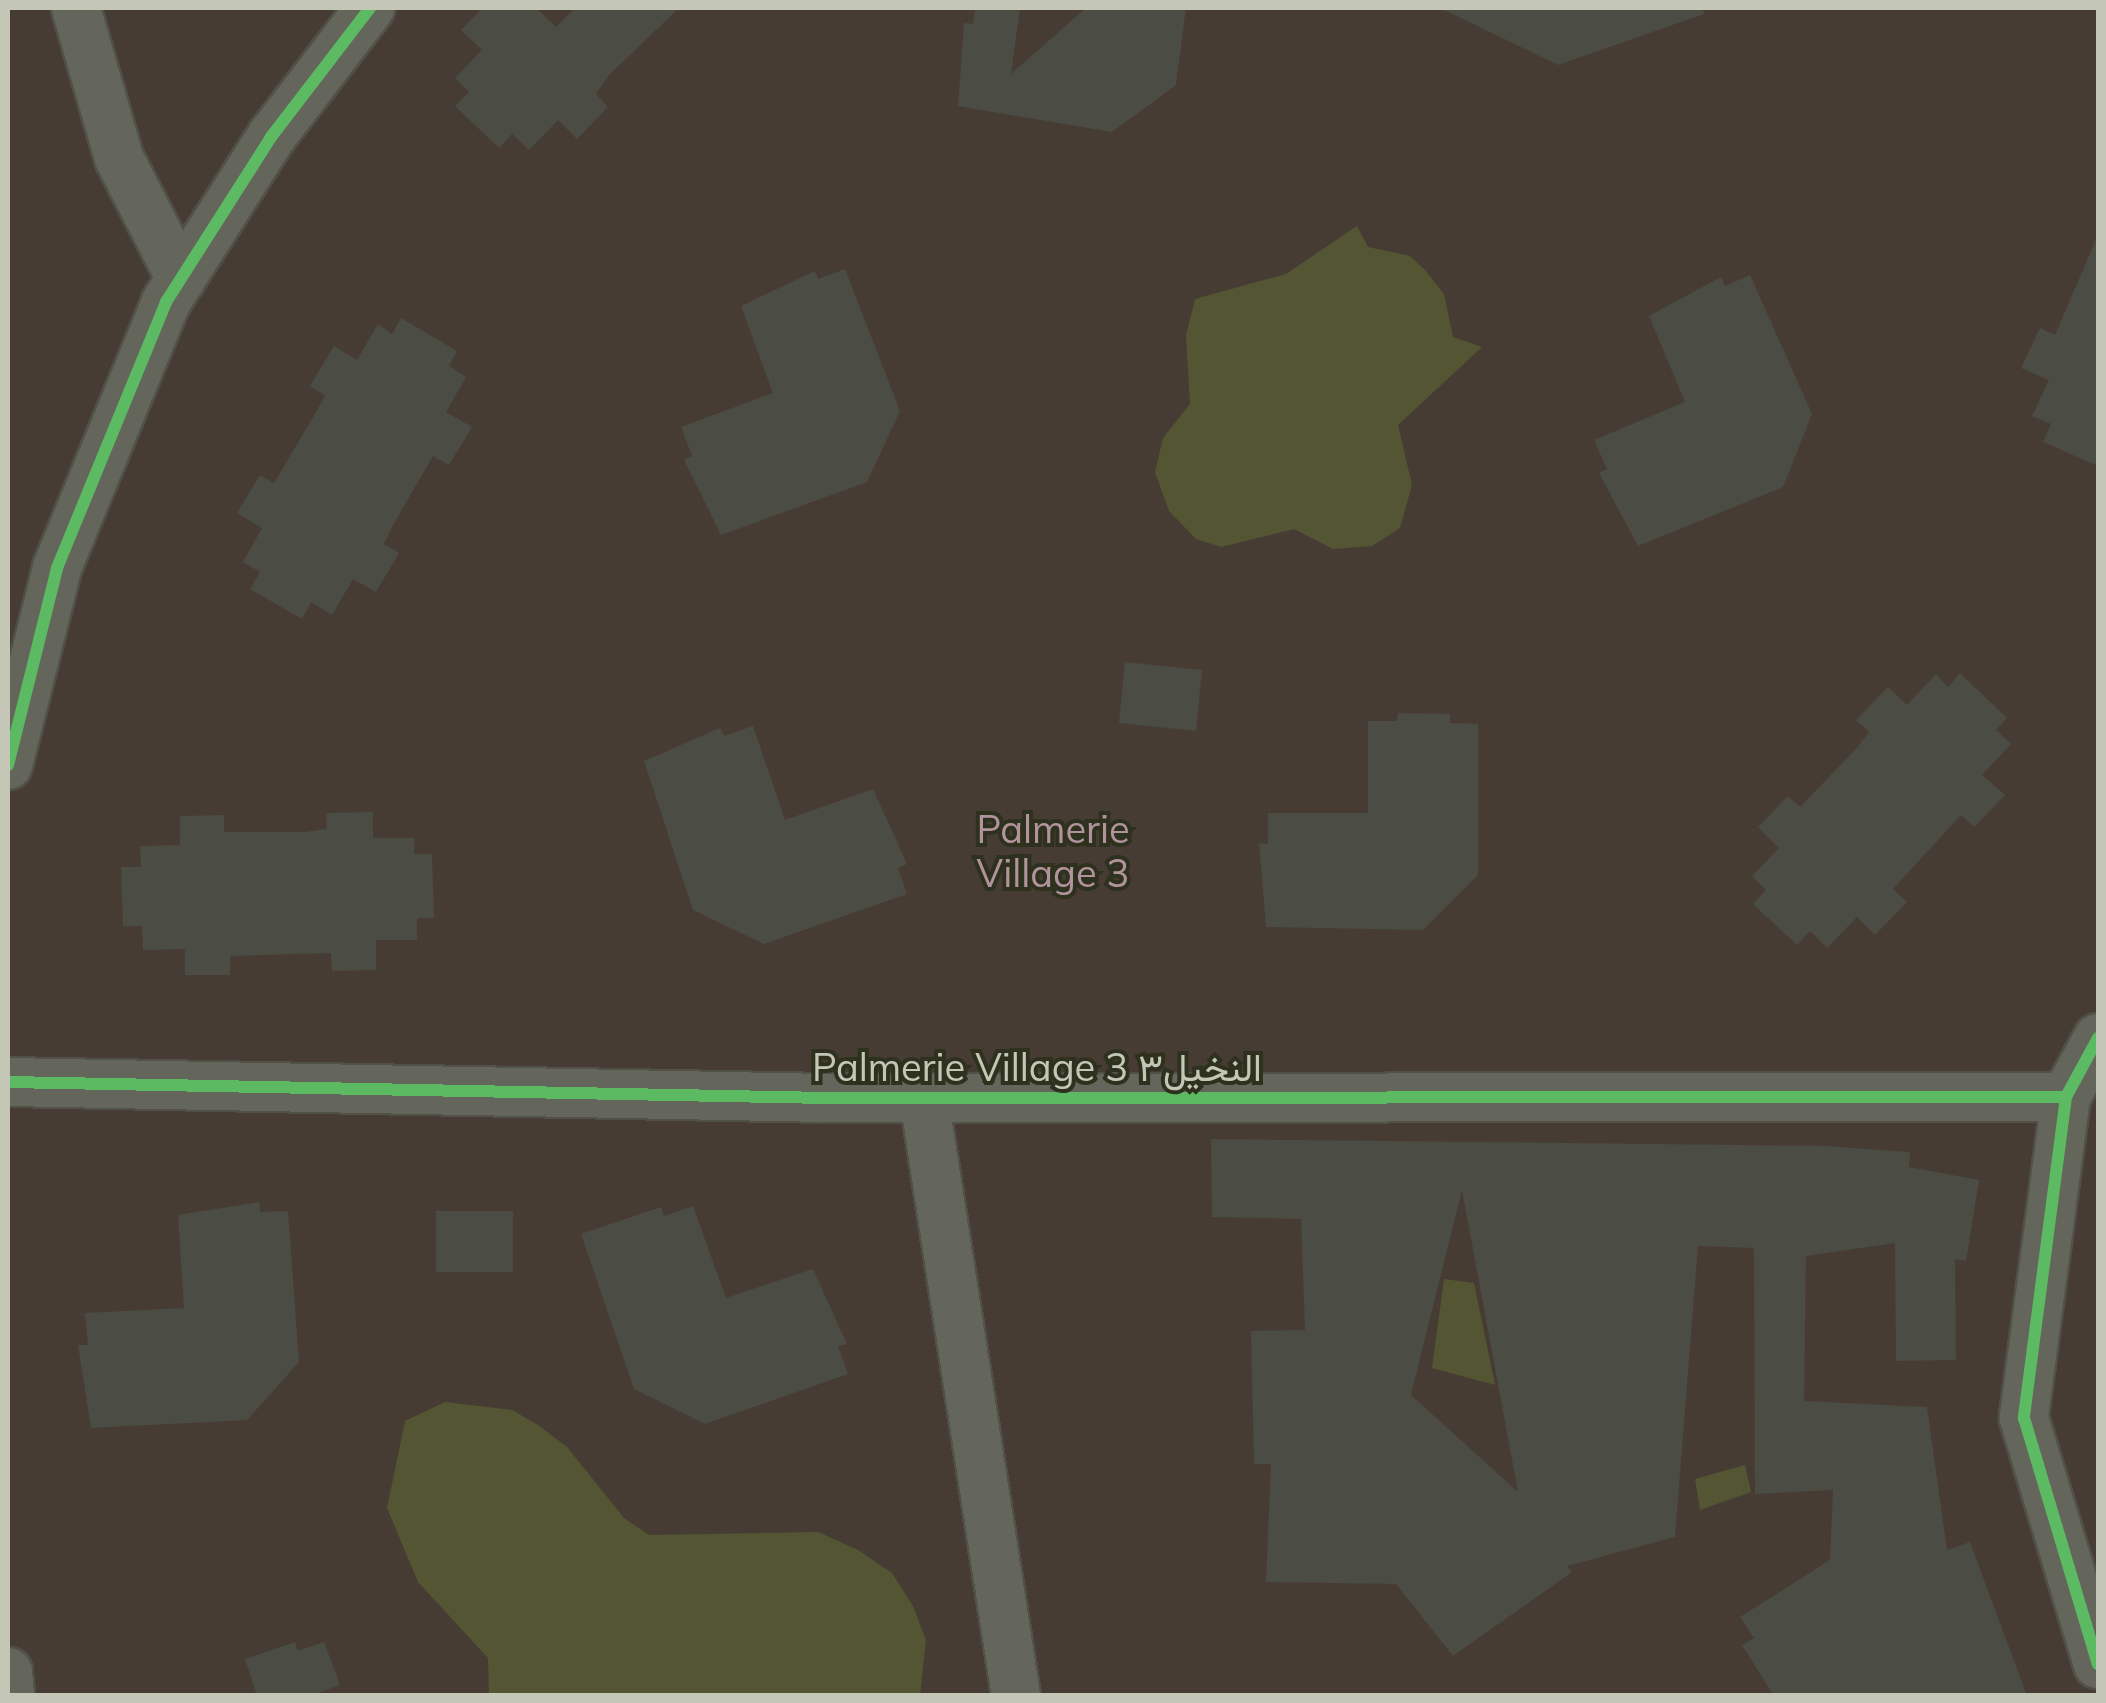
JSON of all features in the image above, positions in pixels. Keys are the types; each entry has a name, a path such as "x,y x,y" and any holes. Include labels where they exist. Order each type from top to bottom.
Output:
{"street":[{"path":"76,8 119,158 181,279"},
{"path":"8,765 57,568 181,279 272,138 370,8"},
{"path":"2098,1038 2066,1097 2024,1418 2098,1664"},
{"name":"Palmerie Village 3 النخيل٣","path":"8,1082 924,1098 2066,1097"},
{"name":"Palmerie Village 3 النخيل٣","path":"924,1098 1016,1696"},
{"path":"8,1672 10,1696"}],"green space":[{"name":"Palmerie Village 3","path":"8,8 2098,8 2098,1695 8,1696"}],"shaded area":[{"path":"1357,226 1368,247 1410,256 1425,270 1444,294 1453,337 1482,347 1398,425 1412,485 1400,528 1372,546 1333,549 1294,529 1221,547 1196,539 1169,511 1155,472 1163,438 1190,404 1186,335 1195,299 1286,274"},
{"path":"1444,1279 1474,1283 1495,1385 1432,1368"},
{"path":"445,1402 512,1410 538,1425 567,1447 624,1518 649,1535 818,1532 858,1550 892,1573 913,1606 926,1640 920,1695 489,1695 488,1658 418,1582 387,1508 405,1421"},
{"path":"1745,1465 1751,1492 1700,1510 1695,1479"}],"building":[{"path":"483,8 536,8 556,27 575,8 679,8 608,76 596,94 608,107 577,139 558,120 529,150 512,134 499,148 455,106 469,92 455,78 482,50 461,30"},
{"path":"975,8 1020,8 1011,74 1086,8 1186,8 1176,85 1112,132 958,106 964,23 973,24"},
{"path":"1440,8 1703,8 1704,14 1558,65"},
{"path":"2098,235 2098,466 2043,442 2051,424 2032,416 2049,380 2021,368 2040,328 2055,335"},
{"path":"845,269 900,411 867,482 721,535 684,460 692,456 681,427 773,393 741,306 815,271 818,279"},
{"path":"1750,275 1812,414 1783,487 1638,546 1599,473 1607,469 1594,440 1685,402 1649,316 1721,277 1725,286"},
{"path":"401,318 457,351 449,366 466,377 446,412 472,427 449,465 433,456 384,544 399,553 376,592 353,579 332,615 311,602 302,619 250,589 260,572 243,562 262,528 237,513 260,475 274,483 315,414 325,396 310,386 334,346 357,360 378,324 392,334"},
{"path":"1125,662 1202,670 1196,731 1119,723"},
{"path":"1960,673 2007,718 1996,730 2011,744 1982,775 2005,795 1974,827 1961,815 1893,889 1907,902 1875,935 1857,917 1827,948 1810,931 1797,945 1753,904 1766,890 1752,876 1779,848 1758,827 1788,796 1800,807 1856,749 1869,732 1856,720 1888,687 1907,705 1936,674 1948,687"},
{"path":"1398,713 1450,714 1450,723 1478,724 1478,875 1423,930 1266,927 1259,843 1268,844 1268,813 1368,813 1368,721 1397,721"},
{"path":"753,726 785,820 873,789 907,864 898,868 907,894 764,944 693,910 644,761 720,728 724,736"},
{"path":"373,812 373,838 414,838 414,854 432,854 434,918 417,918 417,940 376,940 376,970 332,971 331,953 230,956 230,975 185,975 185,949 143,950 142,926 123,926 121,867 141,867 140,846 180,845 180,816 224,815 224,832 305,832 327,829 326,813"},
{"path":"1211,1139 1826,1146 1910,1152 1909,1167 1979,1180 1966,1261 1955,1259 1956,1360 1896,1361 1895,1243 1806,1256 1804,1401 1927,1407 1947,1550 1970,1542 2027,1696 1774,1696 1742,1645 1754,1638 1740,1617 1830,1560 1833,1490 1755,1494 1754,1248 1698,1246 1675,1537 1567,1566 1572,1572 1453,1656 1396,1584 1266,1582 1271,1464 1254,1464 1251,1331 1305,1330 1301,1219 1212,1217","holes":["1462,1190 1518,1492 1411,1395"]},
{"path":"259,1202 260,1212 288,1211 299,1362 247,1420 91,1428 78,1345 88,1345 85,1313 184,1308 178,1215"},
{"path":"693,1206 726,1298 813,1269 847,1344 838,1346 848,1374 705,1424 634,1389 581,1234 661,1207 664,1216"},
{"path":"436,1211 513,1211 513,1272 436,1272"},
{"path":"295,1642 298,1651 324,1642 340,1685 309,1696 257,1696 245,1659"}],"cycle path":[{"path":"8,765 57,568 166,302 271,137 370,8"},
{"path":"2098,1038 2066,1097 2024,1418 2098,1664"},
{"path":"8,1082 827,1098 2066,1097"}]}
